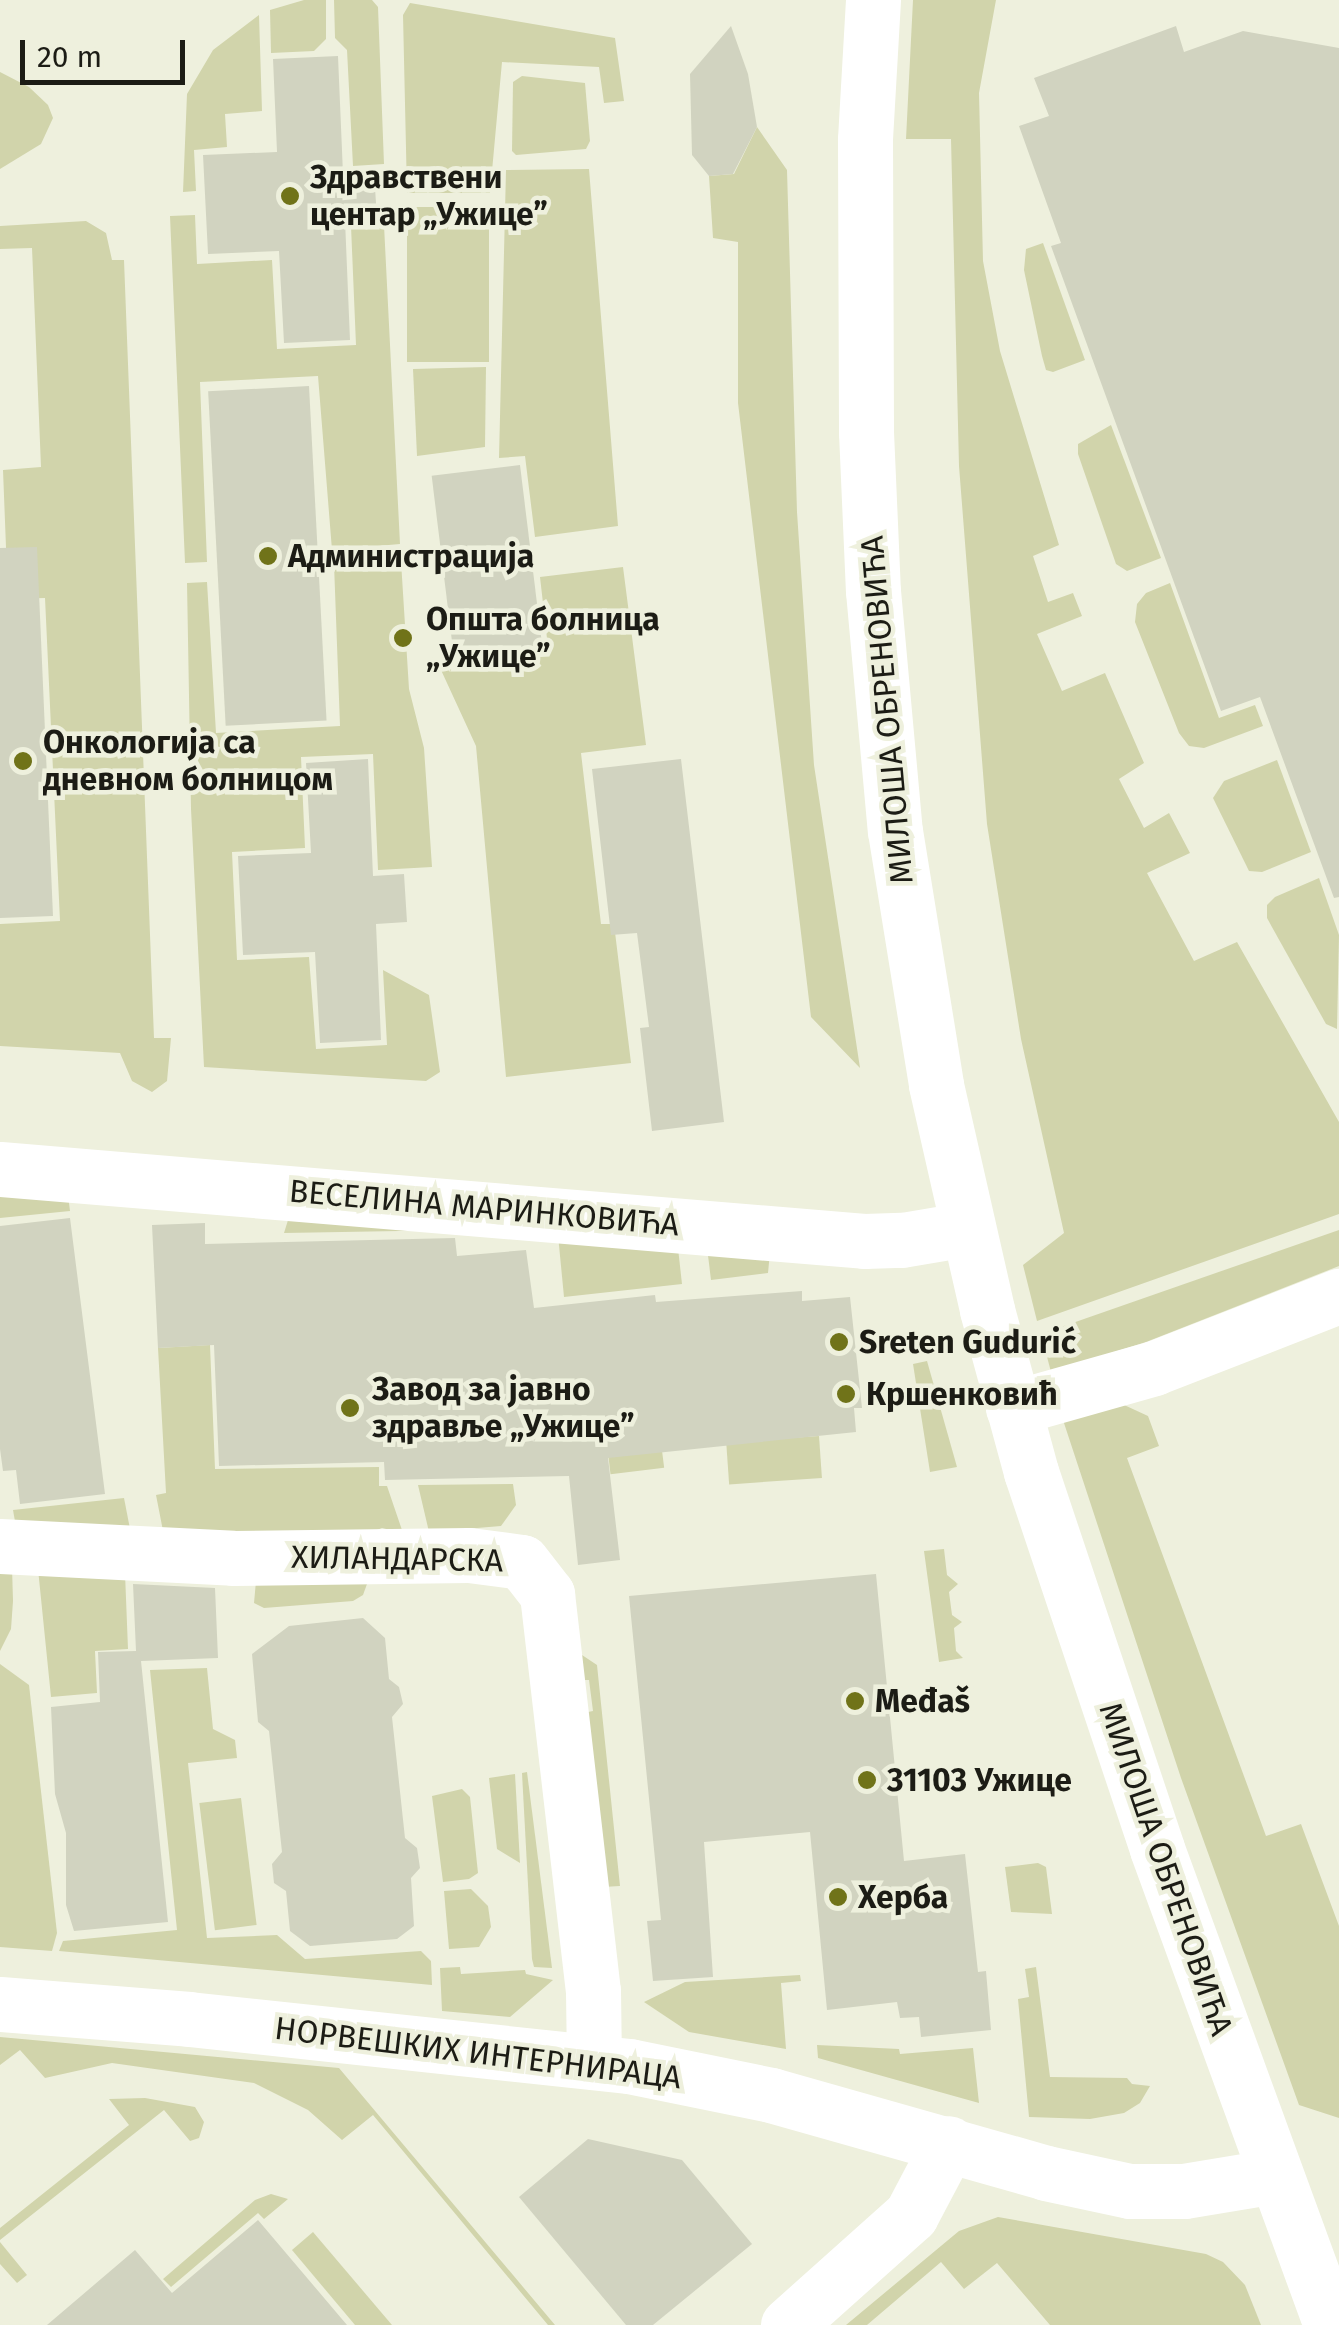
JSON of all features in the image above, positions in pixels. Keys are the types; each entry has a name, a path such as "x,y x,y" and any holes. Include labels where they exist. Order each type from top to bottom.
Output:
{"street":[{"name":"МИЛОША ОБРЕНОВИЋА","path":"873,0 865,140 866,432 879,680 895,831 916,969 968,1229 1013,1408 1157,1848 1330,2325"},
{"name":"ВЕСЕЛИНА МАРИНКОВИЋА","path":"0,1169 864,1241 902,1240 968,1229"},
{"path":"1013,1408 1154,1368 1339,1296"},
{"name":"ХИЛАНДАРСКА","path":"0,1546 233,1558 468,1556 522,1562 547,1594 592,1991 594,2062"},
{"name":"НОРВЕШКИХ ИНТЕРНИРАЦА","path":"0,2004 189,2019 594,2062 771,2095 1046,2173 1130,2190 1184,2192 1275,2176"},
{"path":"788,2325 912,2215 949,2144"}],"green space":[{"path":"304,0 326,0 326,39 314,51 271,53 270,10"},
{"path":"334,0 372,0 378,7 384,164 353,166 347,50 335,38"},
{"path":"913,0 996,0 979,93 983,261 1000,351 1059,545 1033,556 1048,602 1073,593 1082,616 1037,634 1062,691 1105,673 1144,763 1119,779 1144,828 1169,813 1190,853 1147,873 1194,961 1237,942 1339,1122 1339,1214 1037,1321 1023,1265 1064,1233 1021,1039 987,824 959,466 951,139 906,139"},
{"path":"410,3 615,38 624,101 604,103 599,67 502,62 490,193 407,193 403,15"},
{"path":"259,15 262,111 225,114 227,147 194,150 196,191 183,192 187,94 213,50"},
{"path":"0,72 29,87 48,105 53,118 41,144 0,169"},
{"path":"522,76 585,83 590,141 586,149 516,155 512,151 513,82"},
{"path":"757,127 787,170 797,512 814,765 860,1068 811,1017 738,403 738,242 713,238 709,176 734,174"},
{"path":"589,169 618,526 535,537 525,456 499,458 506,170"},
{"path":"407,207 489,207 489,362 407,362"},
{"path":"195,215 197,264 272,260 277,349 356,345 351,226 384,225 400,544 332,550 318,376 200,382 207,562 185,563 170,216"},
{"path":"86,221 106,233 112,260 124,260 154,1038 171,1038 167,1081 152,1092 132,1081 120,1053 0,1046 0,924 60,921 45,598 8,599 3,470 41,467 32,248 0,249 0,226"},
{"path":"1043,243 1085,360 1053,372 1046,370 1042,356 1024,270 1026,249"},
{"path":"486,367 485,447 417,456 413,369"},
{"path":"1111,425 1161,558 1127,571 1116,564 1078,454 1078,444"},
{"path":"401,561 409,689 424,748 432,867 378,870 373,754 301,757 305,848 232,852 237,960 309,957 316,1049 387,1045 383,970 429,995 440,1072 426,1081 204,1067 191,809 187,583 207,582 216,733 340,726 334,564"},
{"path":"623,567 646,745 581,753 601,924 614,924 631,1063 506,1077 476,746 441,670 549,656 540,577"},
{"path":"1170,583 1219,718 1255,705 1263,726 1204,748 1189,746 1179,733 1135,622 1137,604 1146,593"},
{"path":"1277,760 1311,852 1262,872 1249,871 1213,798 1224,781"},
{"path":"1319,878 1339,935 1337,1029 1326,1024 1267,918 1267,905 1275,897"},
{"path":"0,1190 68,1195 70,1211 0,1218"},
{"path":"289,1217 457,1230 284,1233"},
{"path":"1339,1230 1339,1266 1146,1342 1051,1372 1041,1334"},
{"path":"558,1235 678,1248 682,1284 564,1297"},
{"path":"707,1247 770,1252 768,1273 711,1280"},
{"path":"210,1345 215,1469 379,1467 379,1486 387,1486 403,1533 382,1528 369,1533 164,1536 156,1495 166,1493 158,1348"},
{"path":"927,1361 957,1467 930,1472 913,1364"},
{"path":"1122,1404 1148,1416 1159,1446 1127,1458 1266,1836 1301,1824 1339,1926 1339,2118 1299,2105 1181,1778 1063,1420"},
{"path":"660,1434 664,1468 611,1474 606,1441"},
{"path":"819,1436 822,1478 729,1484 726,1442"},
{"path":"513,1484 516,1505 501,1526 429,1532 418,1485"},
{"path":"124,1498 131,1534 16,1527 13,1510"},
{"path":"944,1549 947,1575 958,1584 949,1592 952,1615 962,1622 954,1628 956,1651 963,1658 939,1662 924,1551"},
{"path":"0,1566 12,1567 13,1601 11,1629 0,1651"},
{"path":"38,1569 125,1573 128,1649 95,1651 97,1693 51,1697"},
{"path":"256,1581 367,1584 363,1595 353,1601 264,1608 254,1603"},
{"path":"576,1651 597,1665 620,1886 603,1887 583,1713 593,1711 589,1680 580,1680"},
{"path":"0,1664 29,1685 57,1933 52,1951 0,1947"},
{"path":"207,1668 213,1729 235,1740 237,1758 188,1763 207,1938 277,1935 305,1959 421,1951 431,1961 432,1985 59,1951 63,1941 177,1930 150,1670"},
{"path":"527,1772 552,1968 534,1967 532,1959 522,1773"},
{"path":"515,1774 520,1863 497,1849 489,1778"},
{"path":"462,1789 470,1797 478,1873 469,1879 443,1882 432,1796"},
{"path":"241,1798 257,1925 215,1930 199,1803"},
{"path":"1038,1863 1046,1867 1052,1914 1011,1912 1005,1867"},
{"path":"471,1889 488,1906 491,1927 479,1947 449,1949 444,1891"},
{"path":"460,1967 461,1974 525,1970 526,1974 553,1980 510,2017 442,2011 440,1968"},
{"path":"1036,1967 1050,2077 1127,2078 1132,2084 1150,2086 1140,2103 1124,2113 1090,2119 1029,2117 1018,1999 1029,1997 1025,1969"},
{"path":"800,1975 801,1981 781,1983 786,2049 689,2032 644,2002 685,1982"},
{"path":"0,2037 339,2068 555,2325 548,2325 373,2115 342,2140 308,2110 254,2083 112,2063 45,2078 20,2050 0,2065"},
{"path":"817,2045 899,2049 900,2054 973,2048 979,2103 818,2058"},
{"path":"145,2098 195,2107 204,2122 199,2138 190,2141 164,2110 0,2240 0,2228 129,2125 109,2099"},
{"path":"271,2194 288,2199 264,2219 258,2213 171,2287 163,2279 255,2200"},
{"path":"998,2217 1206,2254 1223,2262 1245,2285 1261,2325 1050,2325 997,2263 964,2289 941,2262 867,2325 846,2325 959,2231"},
{"path":"313,2232 392,2325 355,2325 292,2250"},
{"path":"0,2242 27,2275 17,2283 0,2264"}],"building":[{"path":"731,26 748,74 757,127 733,174 709,176 692,155 690,74"},
{"path":"1176,26 1184,52 1243,31 1339,48 1339,897 1334,898 1260,697 1221,711 1051,246 1061,243 1019,126 1049,116 1034,78"},
{"name":"Здравствени центар „Ужице”","path":"338,56 343,174 374,173 377,218 345,220 350,340 284,343 279,251 208,254 203,155 277,152 273,59"},
{"name":"Администрација","path":"309,386 327,721 226,726 208,391"},
{"path":"520,465 543,650 454,660 432,476"},
{"name":"Онкологија са дневном болницом","path":"37,547 53,916 0,918 0,548"},
{"path":"368,759 373,876 404,874 407,922 376,924 381,1040 320,1043 315,952 243,955 238,856 311,853 306,763"},
{"path":"681,759 724,1122 652,1131 640,1028 649,1027 637,933 611,935 592,769"},
{"path":"70,1218 105,1494 20,1504 16,1470 3,1471 0,1449 0,1226"},
{"name":"Завод за јавно здравље „Ужице”","path":"205,1223 205,1244 455,1238 457,1256 526,1250 534,1308 655,1295 656,1302 802,1291 802,1301 850,1297 862,1408 854,1408 856,1432 608,1458 620,1560 578,1565 569,1476 385,1480 384,1462 219,1466 214,1345 158,1348 152,1225"},
{"path":"876,1574 904,1861 965,1854 978,1972 986,1971 991,2030 921,2037 919,2017 900,2018 897,2002 827,2010 810,1832 704,1842 713,1977 653,1981 647,1921 661,1920 629,1596"},
{"path":"133,1584 215,1588 218,1658 141,1661 168,1922 74,1931 66,1905 66,1833 55,1794 51,1707 100,1702 98,1652 136,1651"},
{"path":"363,1618 385,1638 389,1679 399,1687 403,1704 392,1717 405,1838 417,1848 420,1868 411,1878 414,1926 397,1939 310,1946 290,1931 286,1891 274,1883 272,1864 282,1852 269,1731 258,1722 252,1654 289,1626"},
{"path":"588,2139 682,2160 752,2244 653,2325 626,2325 519,2197"},
{"path":"258,2220 347,2325 47,2325 135,2250 172,2293"}],"place":[{"name":"Здравствени центар „Ужице”","path":"290,196"},
{"name":"Администрација","path":"268,556"},
{"name":"Општа болница „Ужице”","path":"403,638"},
{"name":"Онкологија са дневном болницом","path":"23,761"},
{"name":"Sreten Gudurić","path":"839,1342"},
{"name":"Кршенковић","path":"846,1394"},
{"name":"Завод за јавно здравље „Ужице”","path":"350,1408"},
{"name":"Međaš","path":"855,1701"},
{"name":"31103 Ужице","path":"867,1780"},
{"name":"Херба","path":"838,1897"}]}
